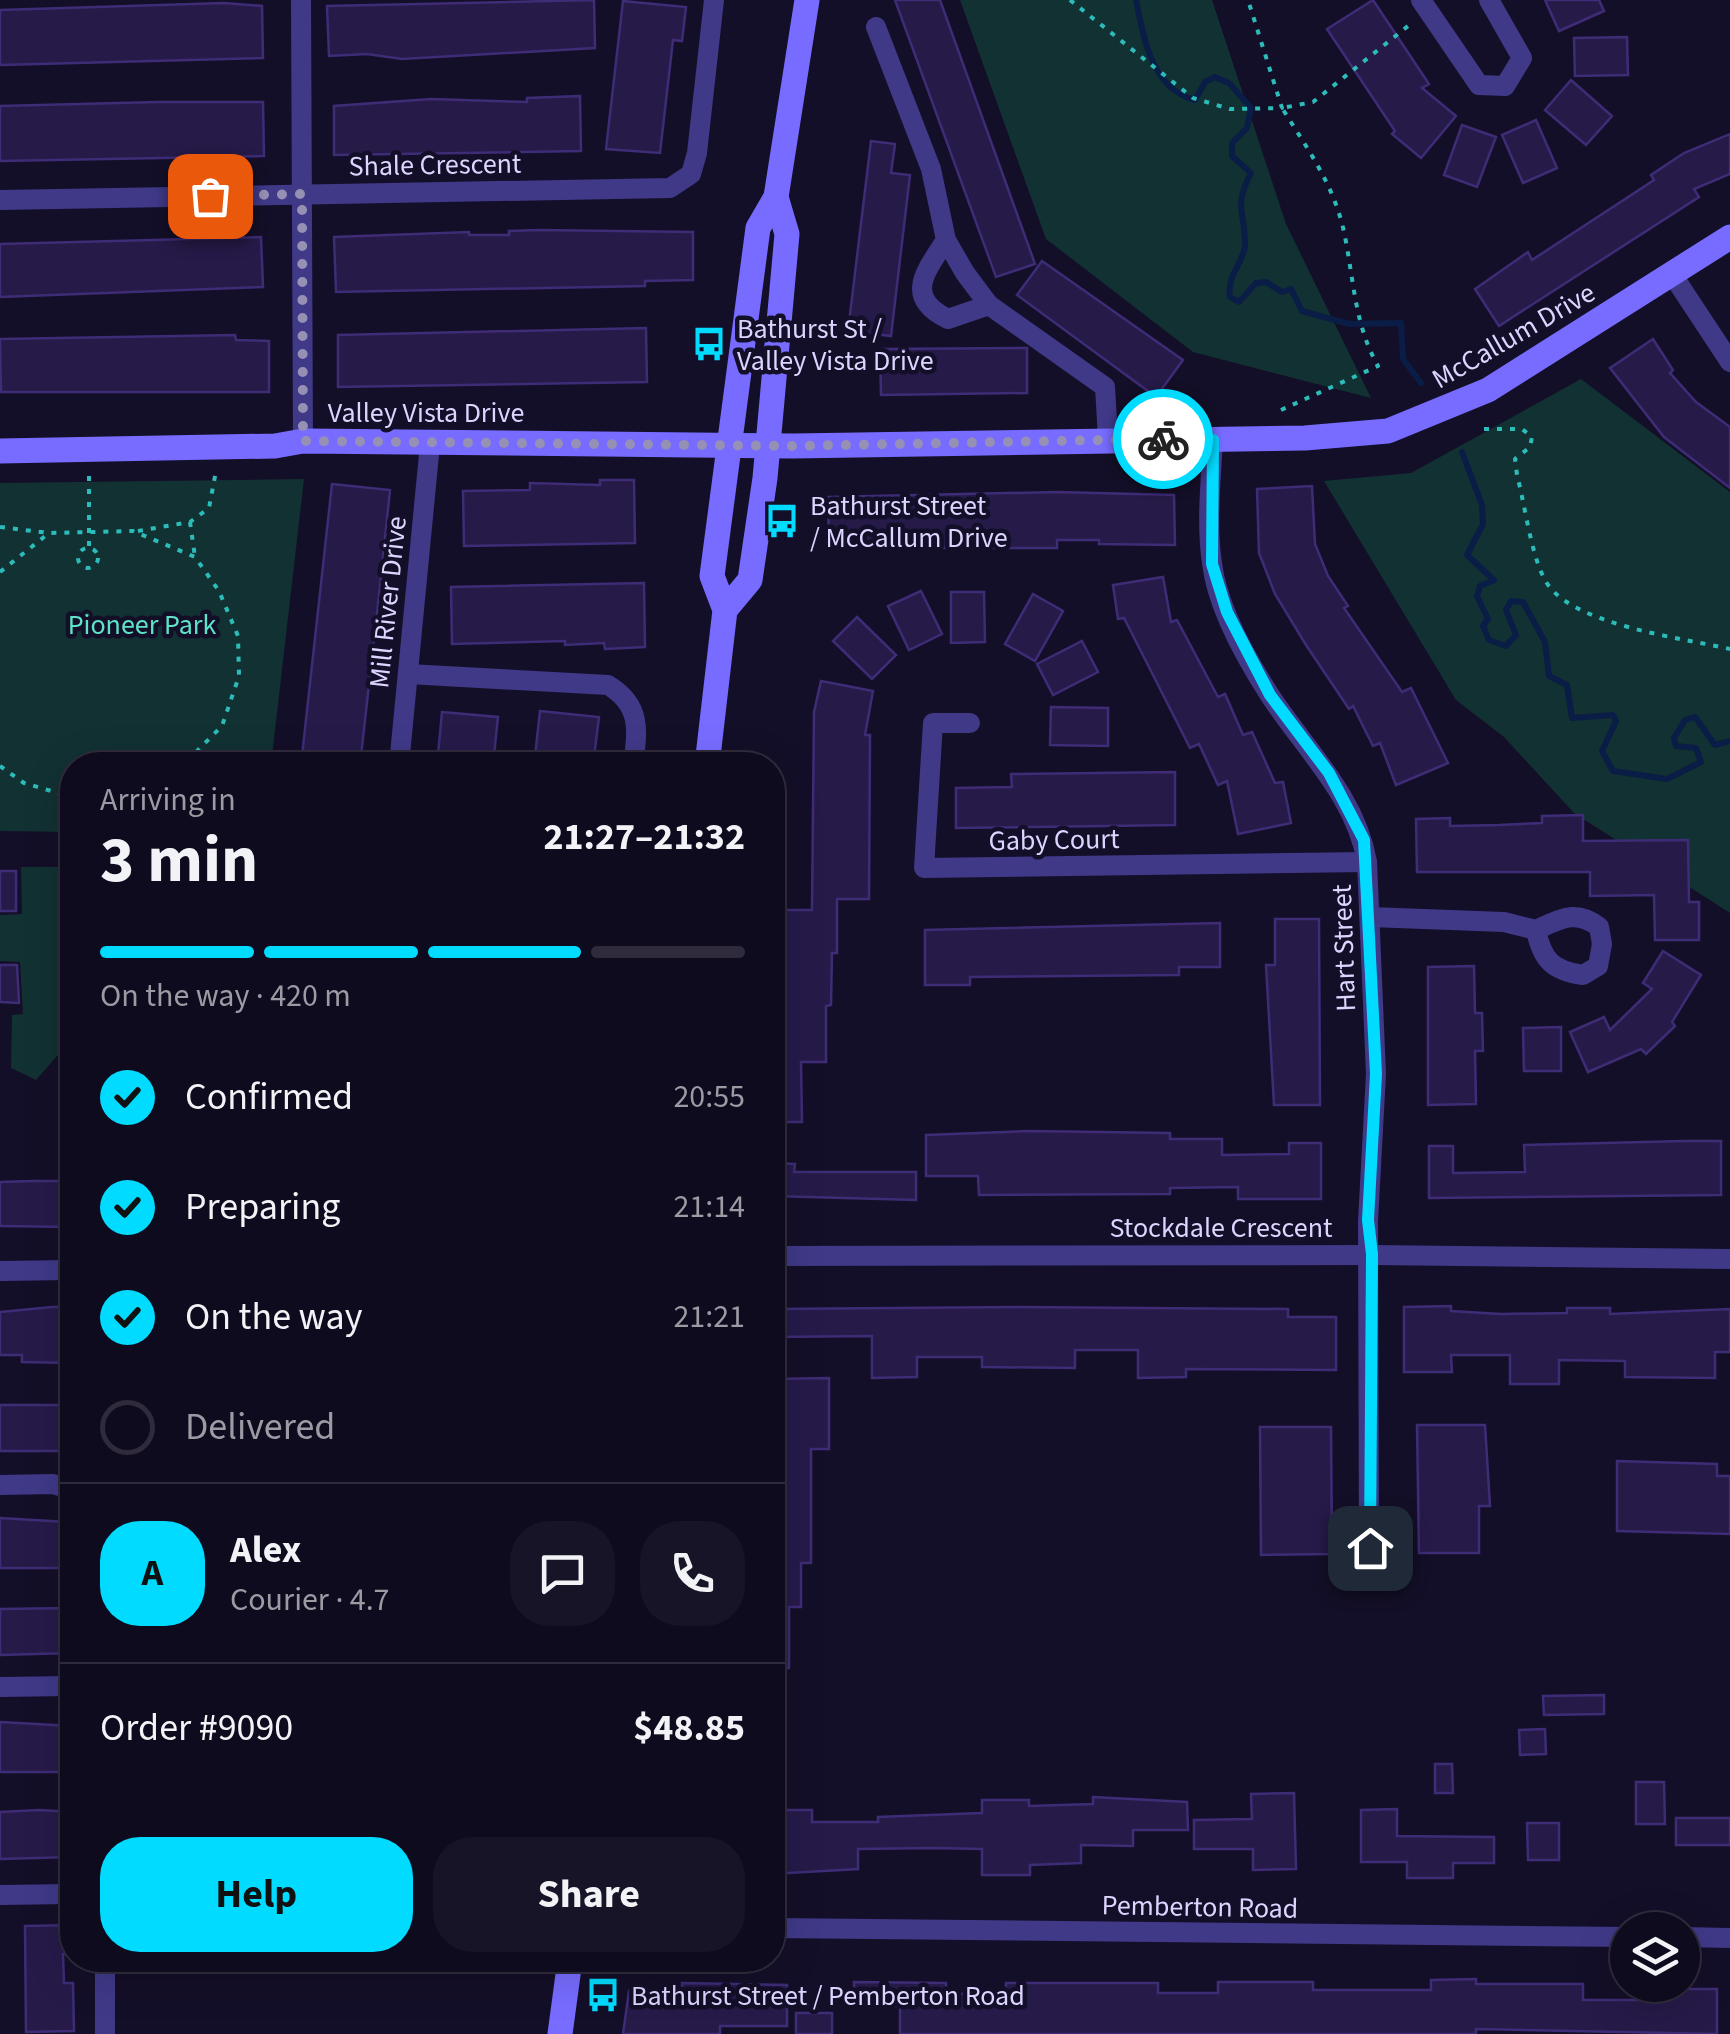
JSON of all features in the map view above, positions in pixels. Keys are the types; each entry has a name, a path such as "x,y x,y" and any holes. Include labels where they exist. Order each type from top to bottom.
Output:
{"street":[{"path":"301,0 303,441"},
{"name":"Shale Crescent","path":"0,200 670,188 691,174 697,152 714,0"},
{"path":"709,752 725,610 712,576 758,228 776,196 807,0"},
{"path":"1425,5 1479,85 1505,86 1522,58 1489,0"},
{"path":"876,27 931,169 946,240 989,305 1106,387 1108,438"},
{"path":"725,610 750,580 768,444 787,234 776,196"},
{"name":"McCallum Drive","path":"768,444 1213,440 1388,431 1488,390 1730,237"},
{"path":"946,240 924,273 921,292 930,310 948,319 989,305"},
{"path":"1672,274 1730,362"},
{"name":"Hart Street","path":"1213,440 1212,564 1227,612 1270,695 1329,773 1364,840 1376,1074 1368,1220 1372,1254 1370,1548"},
{"name":"Valley Vista Drive","path":"0,451 275,446 303,441 768,444"},
{"name":"Mill River Drive","path":"400,752 430,444"},
{"path":"408,674 608,685 625,696 635,711 633,752"},
{"name":"Gaby Court","path":"970,723 933,723 924,868 1367,862"},
{"path":"1370,917 1504,922 1536,930"},
{"name":"Stockdale Crescent","path":"785,1256 1372,1254 1730,1260"},
{"path":"0,1271 60,1270"},
{"path":"0,1484 60,1486"},
{"path":"0,1687 60,1686"},
{"path":"0,1895 60,1894"},
{"name":"Pemberton Road","path":"785,1928 1610,1937"},
{"path":"1700,1938 1730,1938"},
{"path":"105,1972 105,2034"},
{"path":"560,2034 568,1972"}],"path":[{"path":"1070,0 1193,98 1230,109 1282,108 1313,102 1425,5"},
{"path":"1248,0 1282,108 1332,190 1344,232 1361,336 1378,366 1281,410"},
{"path":"1484,429 1522,429 1532,437 1530,448 1515,460 1517,476 1545,581 1567,604 1592,616 1730,649"},
{"path":"0,527 49,533 133,531 190,522 209,508 216,475"},
{"path":"89,476 89,548 98,559 95,566 87,568 78,556 89,548"},
{"path":"190,522 195,557 220,591 238,636 238,676 222,726 196,752"},
{"path":"133,531 195,557"},
{"path":"0,572 49,533"},
{"path":"0,766 24,783 60,794"}],"green space":[{"path":"960,0 1212,0 1286,224 1371,398 1193,352 1046,239"},
{"path":"1581,379 1730,492 1730,913 1574,813 1504,737 1456,700 1324,481 1411,473"},
{"name":"Pioneer Park","path":"304,479 272,752 60,752 60,832 0,831 0,483"},
{"path":"21,867 60,867 60,1053 36,1080 11,1068 12,1015 23,1014 20,962 0,961 0,915 22,914"}],"building":[{"path":"594,0 595,48 402,59 367,54 329,56 327,6"},
{"path":"895,0 940,0 1035,264 996,277"},
{"path":"1373,0 1429,84 1422,88 1456,116 1421,158 1392,134 1395,131 1327,29"},
{"path":"1545,0 1599,0 1604,11 1559,31"},
{"path":"623,1 686,7 682,41 673,40 660,153 606,149"},
{"path":"224,3 262,6 263,58 0,65 0,10"},
{"path":"1627,37 1628,75 1575,76 1574,38"},
{"path":"1571,80 1612,116 1586,145 1545,110"},
{"path":"580,96 581,151 334,155 334,106 431,99 527,102 527,98"},
{"path":"263,102 264,156 0,161 0,106"},
{"path":"1536,120 1557,168 1523,183 1502,135"},
{"path":"1462,125 1496,137 1477,187 1444,175"},
{"path":"1730,134 1730,174 1694,189 1699,197 1499,326 1475,289 1528,252 1532,260 1654,180 1651,175 1684,153"},
{"path":"871,141 895,144 891,173 910,175 891,336 848,331"},
{"path":"509,231 693,232 693,280 645,281 645,286 336,292 334,237 469,232 509,235"},
{"path":"261,237 263,287 0,297 0,244"},
{"path":"1042,261 1183,360 1156,397 1017,295"},
{"path":"646,328 647,382 338,387 338,335"},
{"path":"235,335 236,340 269,341 269,392 1,392 0,339"},
{"path":"1653,339 1673,370 1670,373 1696,402 1730,427 1730,488 1664,437 1610,368"},
{"path":"1027,348 1027,393 881,395 880,349"},
{"path":"600,480 634,480 635,543 464,546 463,491 530,490 530,483 600,485"},
{"path":"332,484 390,490 361,752 302,752"},
{"path":"1312,486 1315,544 1328,576 1348,606 1344,608 1402,692 1411,688 1448,763 1396,785 1380,743 1373,746 1353,706 1349,709 1306,645 1275,594 1259,553 1257,489"},
{"path":"1057,492 1174,495 1175,545 1057,540 1057,548 829,548 828,497"},
{"path":"1163,577 1171,622 1177,620 1218,697 1225,694 1243,735 1252,732 1275,783 1283,782 1291,823 1238,834 1227,781 1218,785 1199,744 1190,748 1124,618 1118,619 1113,585"},
{"path":"644,583 645,647 605,649 604,643 565,645 565,641 452,644 451,587"},
{"path":"921,591 942,634 909,650 888,606"},
{"path":"951,592 984,592 985,642 951,643"},
{"path":"1033,594 1063,611 1035,661 1005,644"},
{"path":"857,617 896,655 872,679 833,641"},
{"path":"1082,641 1098,672 1053,695 1037,664"},
{"path":"821,681 873,691 865,735 870,735 869,899 837,899 837,953 832,953 831,1005 826,1006 826,1062 801,1062 802,1122 785,1122 785,910 812,910 814,712"},
{"path":"1051,707 1108,708 1108,746 1050,745"},
{"path":"540,711 599,717 595,752 535,752"},
{"path":"442,712 498,717 494,752 438,752"},
{"path":"1175,772 1175,825 956,828 956,788 1012,787 1011,774"},
{"path":"1583,815 1583,841 1688,840 1689,902 1699,902 1699,940 1655,940 1654,895 1590,896 1590,872 1417,872 1416,819 1450,818 1450,826 1499,825 1542,823 1542,816"},
{"path":"0,871 16,871 16,911 0,911"},
{"path":"1275,919 1319,919 1320,1105 1274,1105 1266,965 1275,965"},
{"path":"1220,923 1220,967 1179,967 1179,975 970,977 970,985 925,985 925,930"},
{"path":"1663,951 1701,975 1672,1022 1675,1026 1646,1054 1641,1049 1588,1072 1570,1032 1604,1017 1610,1030 1652,989 1643,983"},
{"path":"0,965 17,965 19,1003 0,1002"},
{"path":"1474,966 1475,1013 1482,1013 1483,1051 1475,1051 1476,1104 1428,1105 1428,967"},
{"path":"1561,1027 1561,1071 1524,1071 1523,1028"},
{"path":"1029,1131 1170,1133 1170,1139 1222,1139 1222,1155 1289,1154 1289,1143 1321,1143 1321,1199 1238,1199 1238,1187 1170,1188 1170,1194 979,1195 978,1176 926,1176 926,1135"},
{"path":"1721,1141 1721,1195 1429,1198 1429,1146 1453,1146 1453,1173 1525,1172 1524,1145"},
{"path":"785,1164 795,1164 794,1172 916,1172 916,1200 785,1196"},
{"path":"60,1181 60,1227 0,1226 0,1182"},
{"path":"1451,1306 1451,1311 1501,1314 1567,1313 1567,1308 1610,1308 1610,1314 1730,1309 1730,1352 1715,1352 1715,1378 1625,1377 1625,1361 1559,1360 1559,1384 1510,1384 1510,1355 1451,1355 1452,1372 1404,1372 1404,1307"},
{"path":"60,1307 60,1363 22,1362 22,1355 0,1355 0,1312"},
{"path":"785,1309 1288,1309 1288,1317 1336,1317 1336,1370 1186,1369 1186,1377 1138,1378 1138,1350 1075,1350 1075,1368 982,1367 982,1357 917,1357 917,1377 872,1378 872,1336 785,1337"},
{"path":"829,1378 829,1449 811,1449 811,1563 801,1563 801,1607 789,1607 789,1668 785,1668 785,1379"},
{"path":"0,1405 60,1405 60,1451 0,1451"},
{"path":"1417,1425 1485,1425 1490,1506 1479,1506 1479,1553 1419,1553"},
{"path":"1260,1427 1331,1427 1332,1554 1261,1555"},
{"path":"1617,1461 1717,1464 1717,1476 1730,1476 1730,1534 1617,1531"},
{"path":"0,1518 60,1522 60,1568 0,1568"},
{"path":"60,1608 60,1653 0,1655 0,1609"},
{"path":"1604,1695 1604,1714 1544,1715 1543,1696"},
{"path":"0,1722 60,1725 60,1772 0,1772"},
{"path":"1545,1729 1546,1754 1520,1755 1519,1730"},
{"path":"1435,1764 1452,1764 1453,1793 1435,1793"},
{"path":"1636,1782 1664,1782 1665,1824 1636,1824"},
{"path":"1294,1793 1296,1869 1253,1870 1253,1849 1194,1849 1194,1820 1252,1819 1251,1794"},
{"path":"1093,1797 1187,1802 1188,1830 1133,1830 1133,1846 1081,1845 1081,1863 1030,1865 1030,1875 982,1875 982,1849 932,1848 858,1849 858,1869 785,1873 785,1810 812,1810 812,1822 878,1822 878,1817 982,1813 982,1800 1029,1800 1029,1806 1093,1804"},
{"path":"1397,1809 1397,1836 1494,1837 1494,1863 1453,1863 1453,1878 1407,1878 1407,1862 1361,1862 1361,1810"},
{"path":"60,1811 60,1857 0,1859 0,1812"},
{"path":"1676,1818 1730,1818 1730,1845 1676,1845"},
{"path":"1527,1823 1559,1823 1559,1860 1528,1860"},
{"path":"60,1925 60,1972 64,1972 64,1983 73,1983 74,2031 26,2032 25,1926"},
{"path":"1431,1980 1583,1984 1583,2000 1610,2002 1700,2002 1700,1989 1717,1989 1717,2034 1476,2029 1476,2034 900,2034 900,2006 854,2006 854,1982 946,1983 946,1994 1006,1993 1006,1983 1158,1983 1158,1993 1218,1993 1218,1982 1313,1982 1313,1990 1431,1990"},
{"path":"682,1983 787,1985 787,2026 720,2026 720,2034 623,2034 629,1991 682,1998"},
{"path":"796,2013 832,2013 832,2034 796,2034"}],"waterway":[{"path":"1136,0 1152,60 1168,85 1195,100 1205,82 1215,77 1229,83 1251,108 1247,128 1232,143 1232,156 1251,173 1241,202 1244,250 1231,282 1230,297 1239,302 1256,283 1266,282 1282,292 1291,289 1302,311 1349,324 1401,323 1403,359 1421,383"},
{"path":"1462,452 1482,505 1483,524 1467,555 1494,580 1480,586 1477,596 1488,619 1483,626 1489,640 1506,646 1516,635 1506,610 1511,601 1523,602 1545,642 1549,676 1567,685 1572,718 1613,715 1616,721 1602,751 1613,771 1667,779 1701,762 1696,748 1676,746 1674,738 1685,720 1695,717 1715,745 1730,741"}],"way so far":[{"path":"210,196 302,194 303,441 732,442 793,446 1163,439"}],"place":[{"name":"Bathurst St / Valley Vista Drive","path":"709,344"},
{"name":"Bathurst Street / McCallum Drive","path":"782,521"},
{"name":"Bathurst Street / Pemberton Road","path":"603,1995"}],"route":[{"path":"1163,439 1213,440 1212,564 1227,612 1270,695 1329,773 1364,840 1376,1074 1368,1220 1372,1254 1368,1280 1370,1548"}]}
